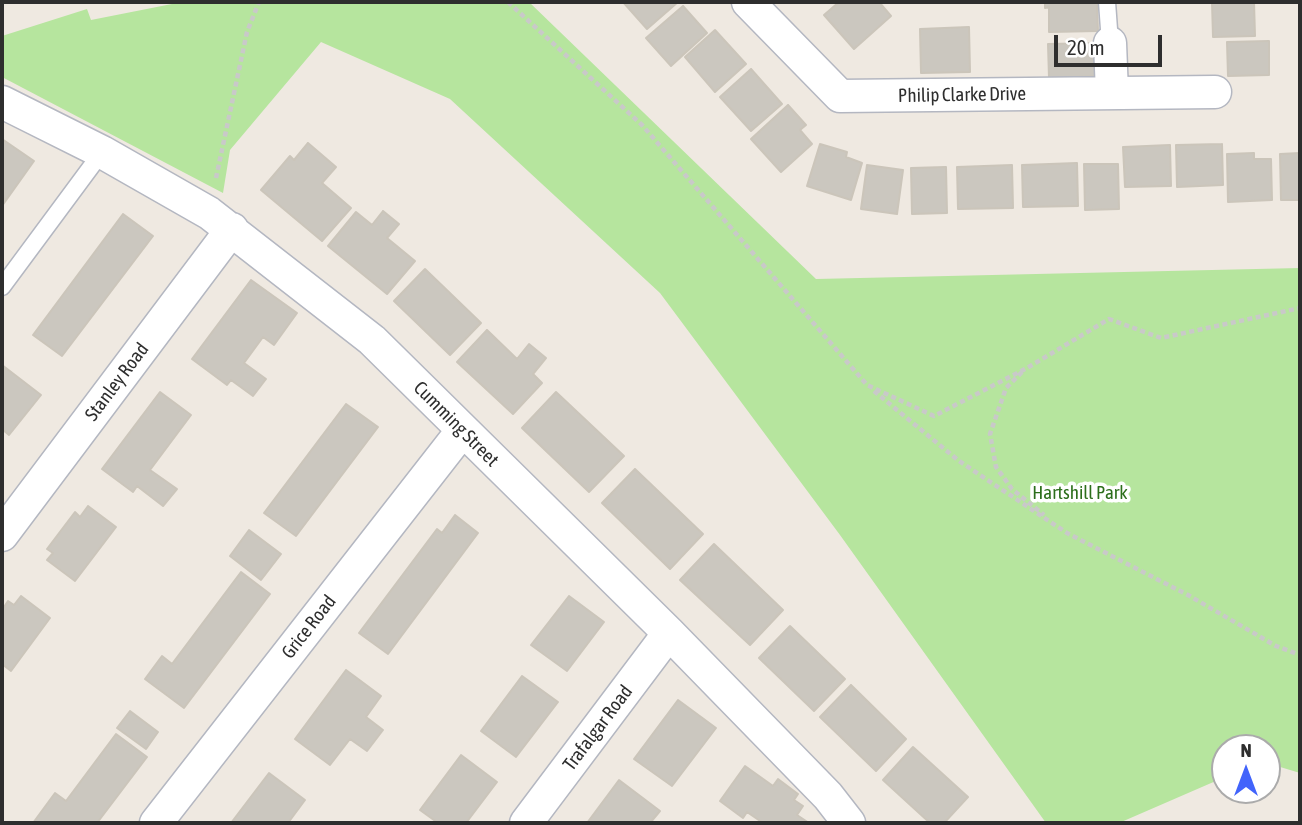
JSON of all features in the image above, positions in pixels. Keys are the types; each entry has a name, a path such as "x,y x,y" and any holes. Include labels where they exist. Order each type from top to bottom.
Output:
{"street":[{"name":"Philip Clarke Drive","path":"748,2 840,96 1215,92"},
{"path":"1110,43 1112,93"},
{"name":"Cumming Street","path":"2,103 102,152 220,221 372,340 669,633 828,796 849,823"},
{"name":"Stanley Road","path":"2,535 220,221"},
{"name":"Grice Road","path":"156,823 462,431"},
{"name":"Trafalgar Road","path":"526,823 669,633"}],"lane":[{"path":"1107,2 1110,43"},
{"path":"2,287 102,152"}],"path":[{"path":"220,221 247,32 259,2"},
{"path":"508,2 642,125 867,385 959,461 1067,533 1188,595 1276,646 1300,655"},
{"path":"867,385 934,416 1027,368 1109,319 1161,338 1300,308"},
{"path":"1027,368 1006,388 990,434 996,467 1012,489 1067,533"}],"green space":[{"name":"Hartshill Park","path":"182,2 529,2 816,279 1300,268 1300,773 1281,767 1281,734 1211,734 1211,783 1119,823 1046,823 840,535 660,293 450,99 321,42 230,150 223,193 2,77 2,36 87,9 91,20"}],"building":[{"path":"623,2 678,2 647,29"},
{"path":"839,2 879,2 891,16 854,49 824,15"},
{"path":"1045,2 1105,2 1105,6 1097,6 1098,31 1049,32 1049,7 1045,8"},
{"path":"1212,2 1254,2 1255,36 1213,37"},
{"path":"683,6 707,33 671,66 646,38"},
{"path":"969,27 970,72 921,73 920,29"},
{"path":"715,30 746,64 715,92 685,57"},
{"path":"1269,41 1269,75 1228,76 1227,42"},
{"path":"1102,43 1103,76 1049,78 1048,44"},
{"path":"751,69 782,104 751,131 720,97"},
{"path":"788,105 806,125 800,130 812,144 781,172 751,139"},
{"path":"2,139 34,161 2,206"},
{"path":"308,143 336,167 322,183 351,208 322,241 261,190 290,156 294,160"},
{"path":"820,144 847,152 846,157 862,163 851,200 807,186"},
{"path":"1222,144 1223,185 1177,187 1176,145"},
{"path":"1170,145 1171,186 1125,187 1123,147"},
{"path":"1254,153 1254,159 1271,159 1272,200 1228,202 1227,154"},
{"path":"1300,153 1300,200 1281,200 1280,154"},
{"path":"1077,163 1078,206 1023,207 1022,165"},
{"path":"1084,164 1118,164 1119,209 1085,210"},
{"path":"867,165 903,170 897,214 861,209"},
{"path":"1012,165 1013,208 958,209 957,167"},
{"path":"946,167 947,213 912,214 911,168"},
{"path":"383,211 399,224 387,238 415,261 387,294 328,246 356,212 372,225"},
{"path":"123,214 153,236 62,356 33,335"},
{"path":"425,269 481,323 450,355 394,301"},
{"path":"251,280 297,313 274,345 263,337 244,363 266,379 253,396 231,380 227,385 192,359"},
{"path":"487,330 517,359 529,344 546,358 533,374 542,383 513,414 457,362"},
{"path":"2,365 41,395 9,435 2,429"},
{"path":"160,392 191,415 150,470 177,489 163,506 137,486 133,492 102,469"},
{"path":"556,392 624,456 589,492 522,428"},
{"path":"346,404 378,427 296,536 264,513"},
{"path":"635,469 703,534 670,569 602,503"},
{"path":"88,506 116,527 75,581 47,560 53,553 47,549 75,512 80,517"},
{"path":"455,515 478,533 388,654 359,633 437,529 442,533"},
{"path":"249,530 281,554 261,580 230,556"},
{"path":"714,544 783,610 750,645 680,580"},
{"path":"241,572 270,594 184,708 145,679 162,656 172,664"},
{"path":"21,596 50,618 11,671 2,664 2,610 8,601 14,605"},
{"path":"569,596 604,622 567,671 531,645"},
{"path":"790,626 845,679 814,711 759,658"},
{"path":"346,670 381,696 366,717 383,730 367,751 350,739 330,765 295,739"},
{"path":"522,676 558,702 516,757 481,731"},
{"path":"851,685 906,739 876,771 820,717"},
{"path":"678,700 716,728 672,786 634,759"},
{"path":"130,711 158,732 146,749 117,728"},
{"path":"116,734 147,757 97,823 33,823 55,793 66,801"},
{"path":"913,747 968,797 944,823 930,823 883,780"},
{"path":"461,755 497,782 466,823 438,823 420,810"},
{"path":"745,766 773,786 778,779 798,794 794,800 803,806 797,815 809,823 763,823 747,812 743,818 720,801"},
{"path":"269,773 305,800 288,823 231,823"},
{"path":"619,780 660,811 650,823 587,823"}]}
